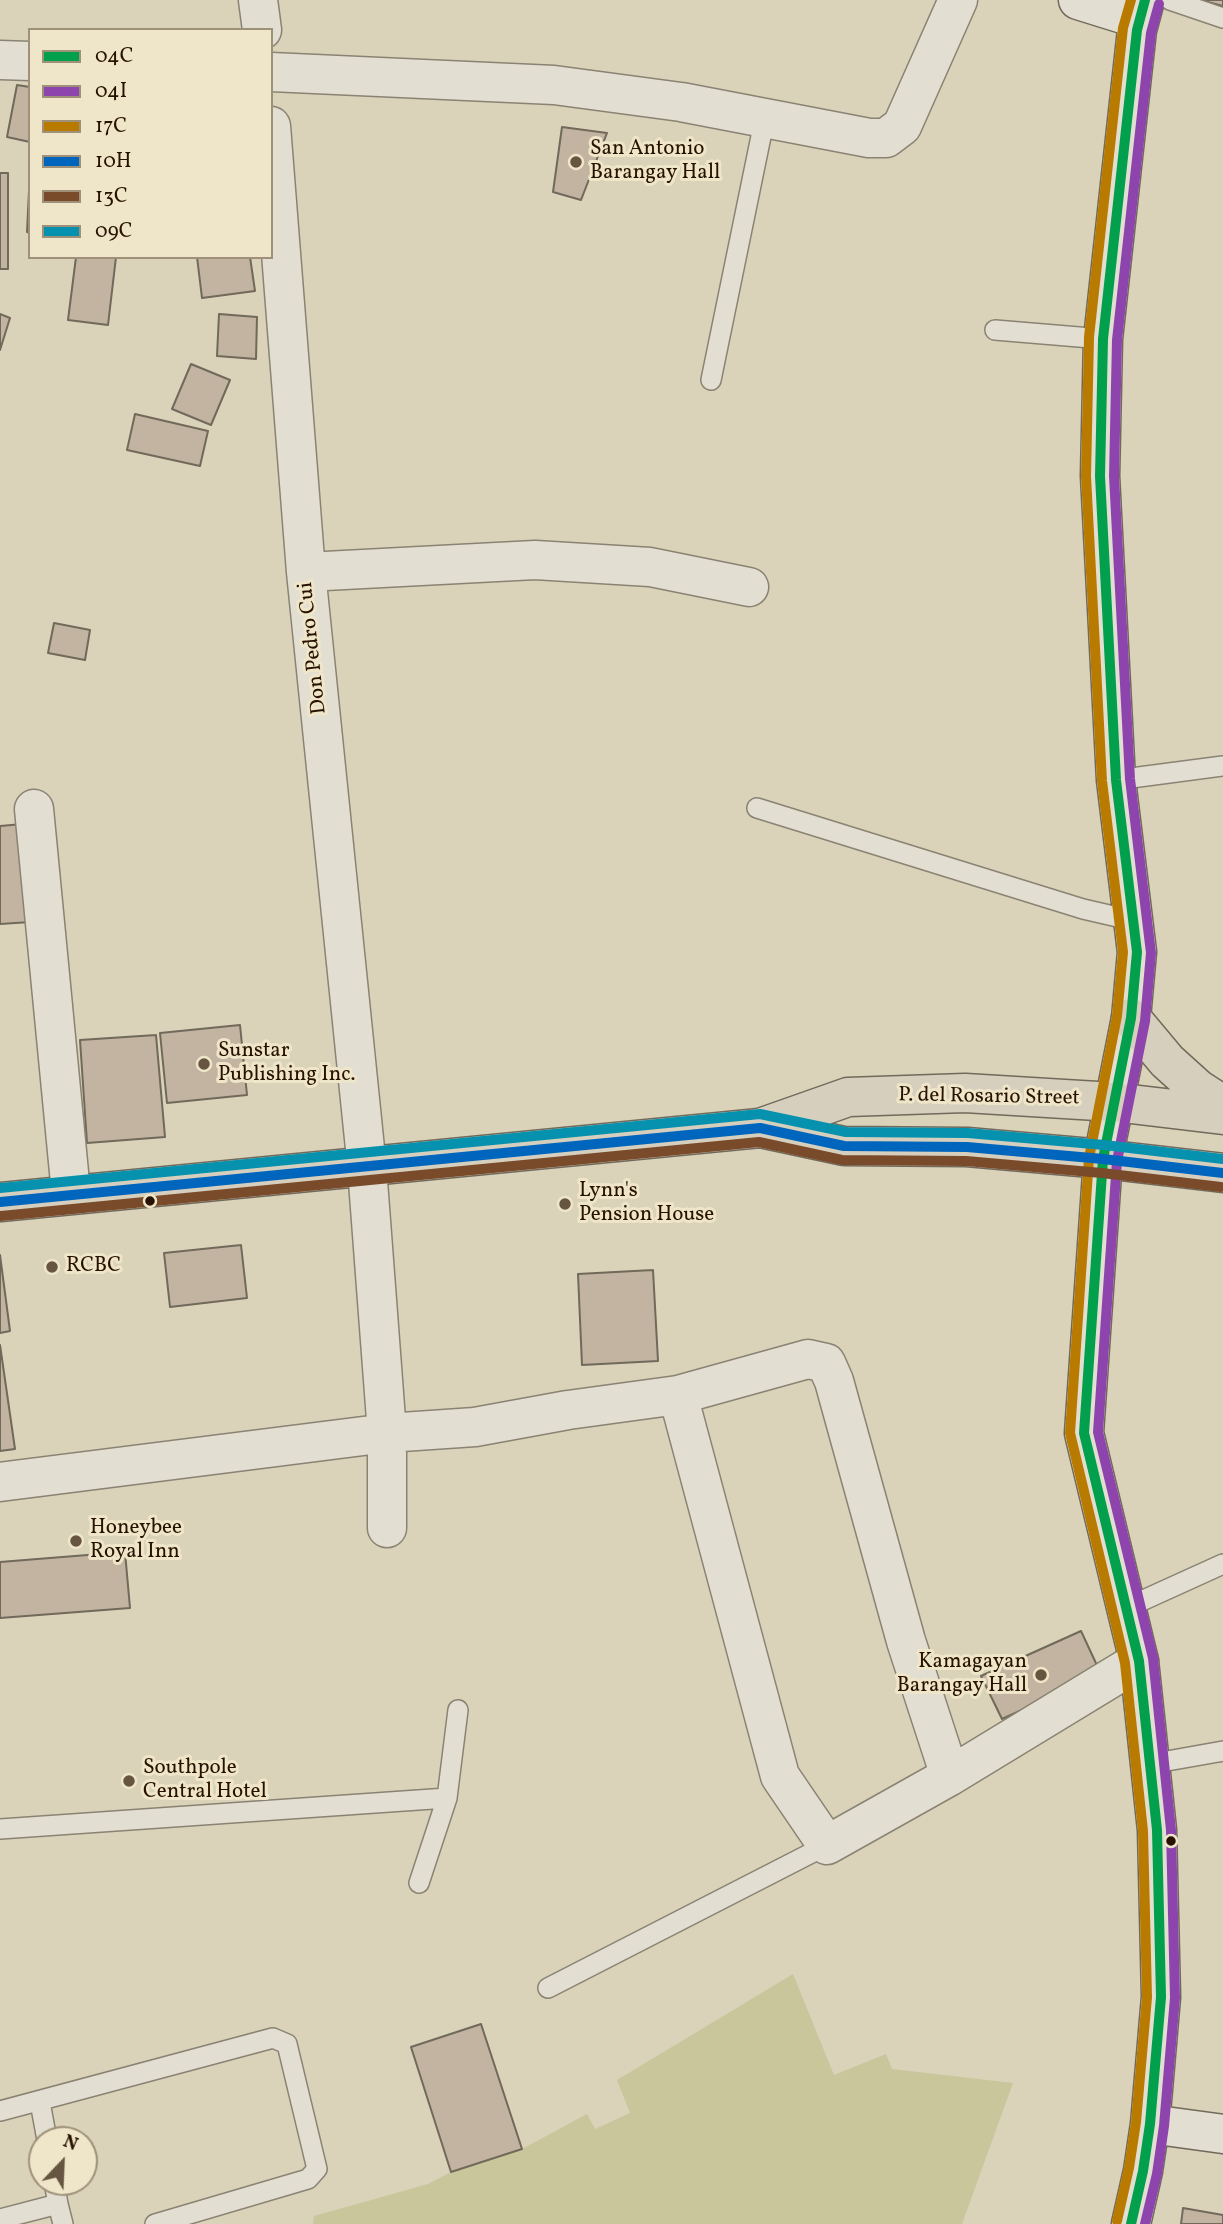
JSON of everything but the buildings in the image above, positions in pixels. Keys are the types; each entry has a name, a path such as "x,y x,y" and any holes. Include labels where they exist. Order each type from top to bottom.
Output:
{"main road":[{"path":"1131,1018 1167,1061 1198,1089 1223,1105"},
{"name":"P. del Rosario Street","path":"0,1202 760,1128 848,1097 965,1094 1114,1102 1223,1115"},
{"name":"P. del Rosario Street","path":"760,1128 844,1146 967,1147 1223,1173"}],"street":[{"path":"258,0 262,28"},
{"path":"273,72 554,85 681,102 869,138 886,138 902,126 958,0"},
{"path":"1078,0 1151,6 1103,339 1100,476 1116,780 1138,952 1131,1018 1104,1159 1084,1433 1139,1661 1157,1830 1161,1997 1150,2124 1143,2171 1130,2224"},
{"path":"0,60 28,61"},
{"name":"Don Pedro Cui","path":"273,152 306,572 367,1168 387,1433 387,1528"},
{"path":"306,572 535,560 650,567 748,587"},
{"path":"34,809 71,1194"},
{"path":"0,1482 387,1433 475,1427 568,1410 678,1395 808,1359 826,1363 834,1381 906,1641 950,1776"},
{"path":"678,1395 780,1776 827,1845 950,1776 1139,1661"},
{"path":"1150,2124 1223,2134"}],"lane":[{"path":"1151,6 1223,18"},
{"path":"711,380 765,117"},
{"path":"995,330 1103,339"},
{"path":"1116,780 1223,766"},
{"path":"757,808 1083,909 1135,921"},
{"path":"1126,1608 1223,1564"},
{"path":"419,1883 447,1798 458,1710"},
{"path":"1150,1764 1223,1751"},
{"path":"0,1829 447,1798"},
{"path":"548,1988 827,1845"},
{"path":"0,2111 273,2038 286,2043 317,2169 309,2179 155,2224"},
{"path":"40,2102 44,2126"},
{"path":"57,2196 63,2224"},
{"path":"0,2219 58,2204"}],"shaded area":[{"path":"793,1974 834,2075 886,2054 892,2069 1013,2083 962,2224 313,2224 314,2216 428,2184 451,2172 522,2149 587,2114 595,2129 630,2113 617,2080"}],"transit line":[{"name":"17C","path":"1117,2221 1136,2122 1147,1997 1143,1831 1125,1663 1070,1433 1089,1158 1117,1016 1123,952 1102,781 1086,476 1089,337 1123,28 1131,0"},
{"name":"04C","path":"1131,2224 1150,2124 1161,1997 1157,1830 1139,1661 1084,1433 1103,1159 1131,1018 1137,952 1116,780 1100,476 1103,339 1137,30 1145,0"},
{"name":"04I","path":"1145,2224 1157,2174 1164,2126 1175,1998 1171,1830 1153,1658 1098,1432 1117,1161 1145,1021 1151,953 1130,779 1114,476 1117,340 1151,33 1159,4"},
{"name":"09C","path":"0,1188 760,1114 846,1132 968,1133 1223,1159"},
{"name":"10H","path":"0,1202 760,1128 844,1146 967,1147 1223,1173"},
{"name":"13C","path":"1,1216 759,1142 842,1160 966,1161 1221,1187"}],"place":[{"name":"San Antonio Barangay Hall","path":"576,162"},
{"name":"Sunstar Publishing Inc.","path":"204,1064"},
{"name":"Lynn's Pension House","path":"565,1204"},
{"name":"RCBC","path":"52,1267"},
{"name":"Honeybee Royal Inn","path":"76,1541"},
{"name":"Kamagayan Barangay Hall","path":"1041,1675"},
{"name":"Southpole Central Hotel","path":"129,1781"}]}
